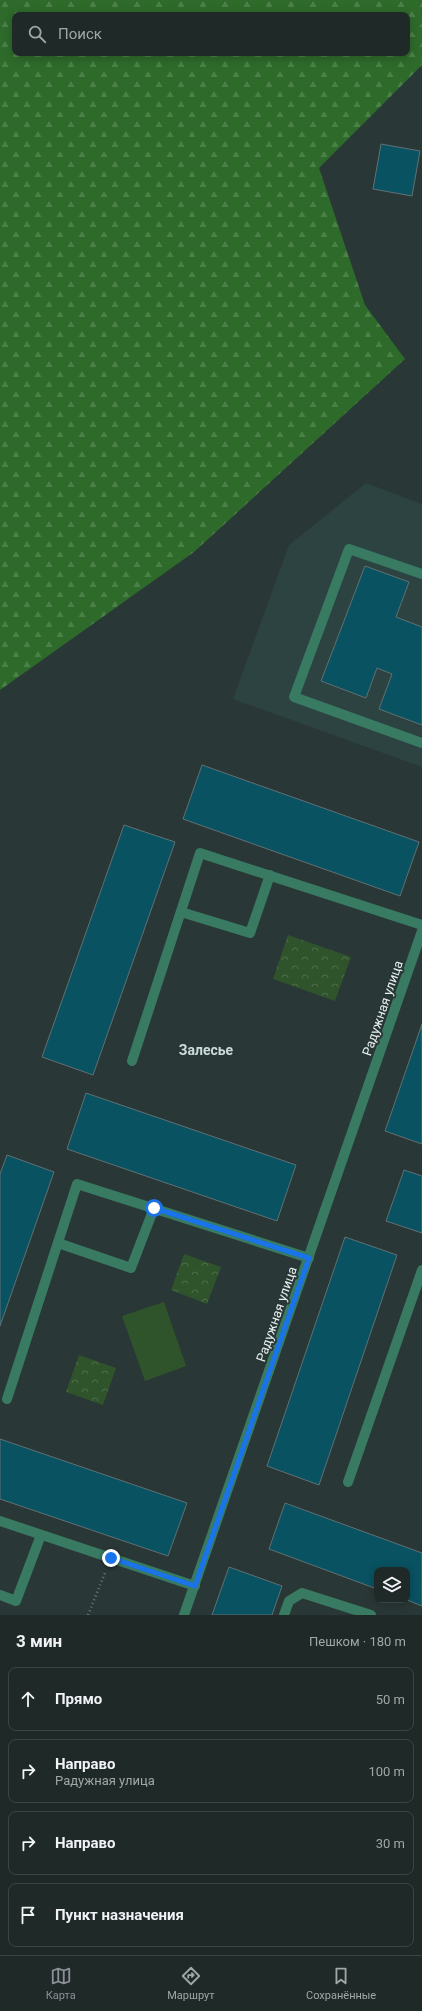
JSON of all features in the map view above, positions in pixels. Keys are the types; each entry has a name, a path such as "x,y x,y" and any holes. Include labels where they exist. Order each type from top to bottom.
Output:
{"street":[{"path":"422,574 350,549 294,696 422,744"},
{"path":"132,1061 200,853 422,925"},
{"path":"181,912 250,933 270,875"},
{"name":"Радужная улица","path":"184,1615 422,931"},
{"path":"7,1399 77,1184 309,1258"},
{"path":"58,1243 131,1268 154,1208"},
{"path":"348,1482 422,1270"},
{"path":"0,1521 195,1586"},
{"path":"0,1595 16,1601 41,1535"},
{"path":"284,1615 289,1601 302,1593 371,1615"}],"path":[{"path":"88,1615 111,1558"}],"shaded area":[{"path":"366,483 422,504 422,767 233,699 289,545"}],"green space":[{"path":"0,0 422,0 422,65 319,168 365,305 405,359 194,552 0,690"},
{"path":"288,935 351,957 335,1001 273,979"},
{"path":"184,1254 221,1267 207,1304 171,1290"},
{"path":"164,1302 186,1366 145,1381 122,1316"},
{"path":"79,1355 116,1368 103,1405 66,1392"}],"building":[{"path":"381,144 420,151 412,196 373,189"},
{"path":"365,566 409,582 396,617 422,627 422,725 379,709 392,674 377,668 366,698 321,681"},
{"path":"202,765 419,842 400,896 183,819"},
{"path":"124,825 175,842 93,1075 42,1057"},
{"path":"422,1024 422,1144 385,1131"},
{"path":"86,1093 296,1165 277,1221 67,1149"},
{"path":"7,1155 54,1172 0,1326 0,1174"},
{"path":"404,1170 422,1176 422,1233 386,1221"},
{"path":"345,1237 397,1255 319,1485 267,1466"},
{"path":"0,1439 187,1503 168,1556 0,1499"},
{"path":"285,1503 422,1553 422,1606 410,1601 410,1567 374,1567 374,1588 269,1549"},
{"path":"229,1567 282,1586 272,1615 212,1615"}],"district":[{"name":"Залесье","path":"206,1050"}],"route":[{"path":"111,1558 195,1586 309,1258 154,1208"}]}
